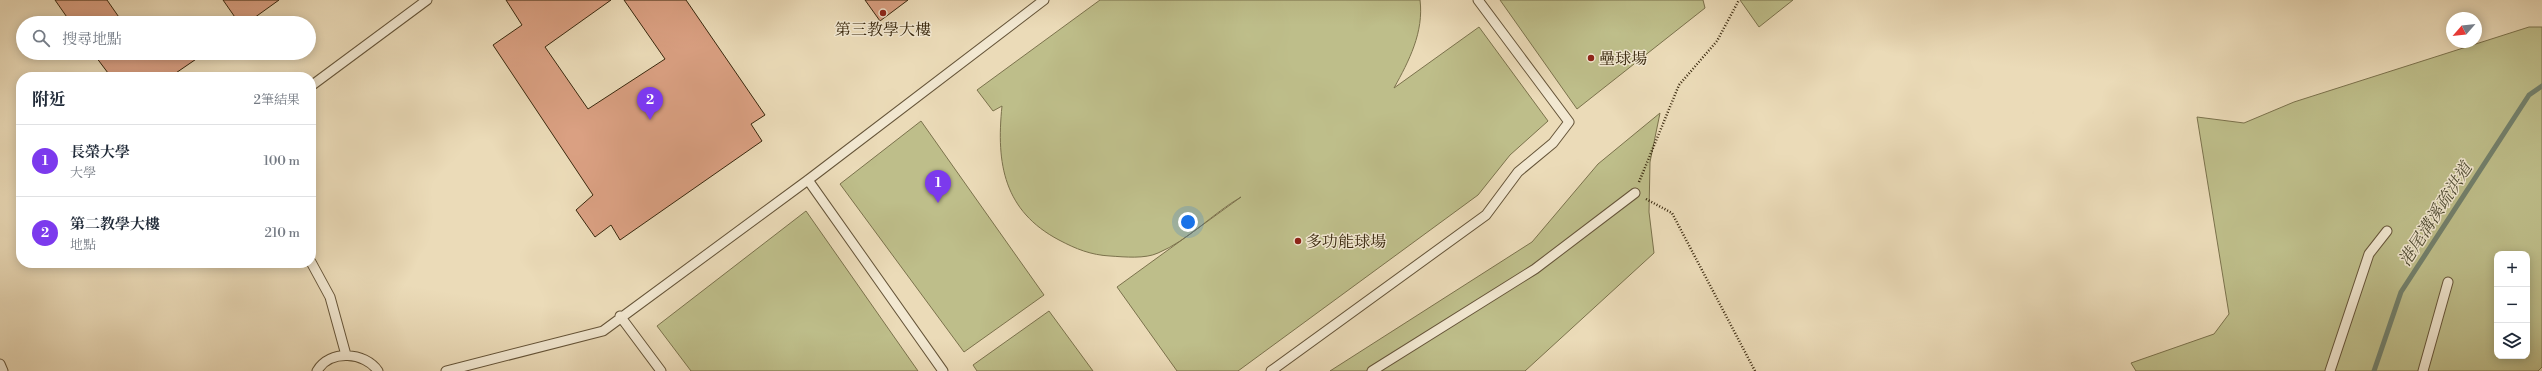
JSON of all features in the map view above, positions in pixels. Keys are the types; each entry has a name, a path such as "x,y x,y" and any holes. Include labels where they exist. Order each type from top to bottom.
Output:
{"lane":[{"path":"316,82 427,0"},
{"path":"446,371 603,331 620,316 808,180 1044,0"},
{"path":"1271,371 1486,216 1518,172 1553,143 1569,122 1478,0"},
{"path":"808,180 943,371"},
{"path":"1372,371 1535,269 1635,194"},
{"path":"2330,371 2369,254 2388,231"},
{"path":"314,268 330,297 346,355"},
{"path":"2423,371 2448,282"},
{"path":"620,316 661,371"},
{"path":"317,371 331,359 346,355 361,357 374,365 378,371"},
{"path":"0,364 3,371"}],"path":[{"path":"1739,0 1717,41 1679,85 1635,194 1672,213 1755,371"}],"green space":[{"path":"1100,0 1420,0 1420,23 1414,46 1394,88 1479,27 1548,121 1510,155 1478,195 1238,371 1177,371 1117,287 1186,237 1169,248 1153,255 1141,257 1122,257 1084,251 1059,240 1041,228 1026,215 1015,200 1008,184 1003,166 1001,147 1000,127 1002,106 993,111 977,90","holes":["1241,197 1195,230 1231,203"]},
{"name":"壘球場","path":"1500,0 1703,0 1705,8 1577,109"},
{"path":"1740,0 1793,0 1759,27"},
{"path":"2529,27 2542,27 2542,367 2538,371 2136,371 2131,363 2214,334 2229,314 2197,117 2244,123 2294,102 2463,48 2482,48 2482,42"},
{"path":"1660,113 1650,162 1649,212 1654,253 1525,371 1330,371 1532,242 1598,164"},
{"path":"921,121 1044,295 964,352 840,184"},
{"path":"806,211 918,371 691,371 657,326"},
{"path":"1049,311 1093,371 977,371 973,365"}],"building":[{"path":"55,0 107,0 118,16 66,16"},
{"path":"223,0 279,0 257,16 234,16"},
{"path":"506,0 611,0 545,47 588,109 665,59 624,0 686,0 765,115 751,124 762,141 620,240 611,225 595,237 576,210 593,195 493,45 522,25"},
{"name":"第三教學大樓","path":"865,0 908,0 880,21"},
{"path":"98,60 195,60 177,72 107,72"}],"waterway":[{"name":"港尾溝溪疏洪道","path":"2374,371 2401,292 2529,95 2542,86"}],"place":[{"name":"第三教學大樓","path":"883,13"},
{"name":"壘球場","path":"1591,58"},
{"name":"第二教學大樓","path":"650,120"},
{"name":"長榮大學","path":"938,203"},
{"name":"多功能球場","path":"1298,241"}]}
